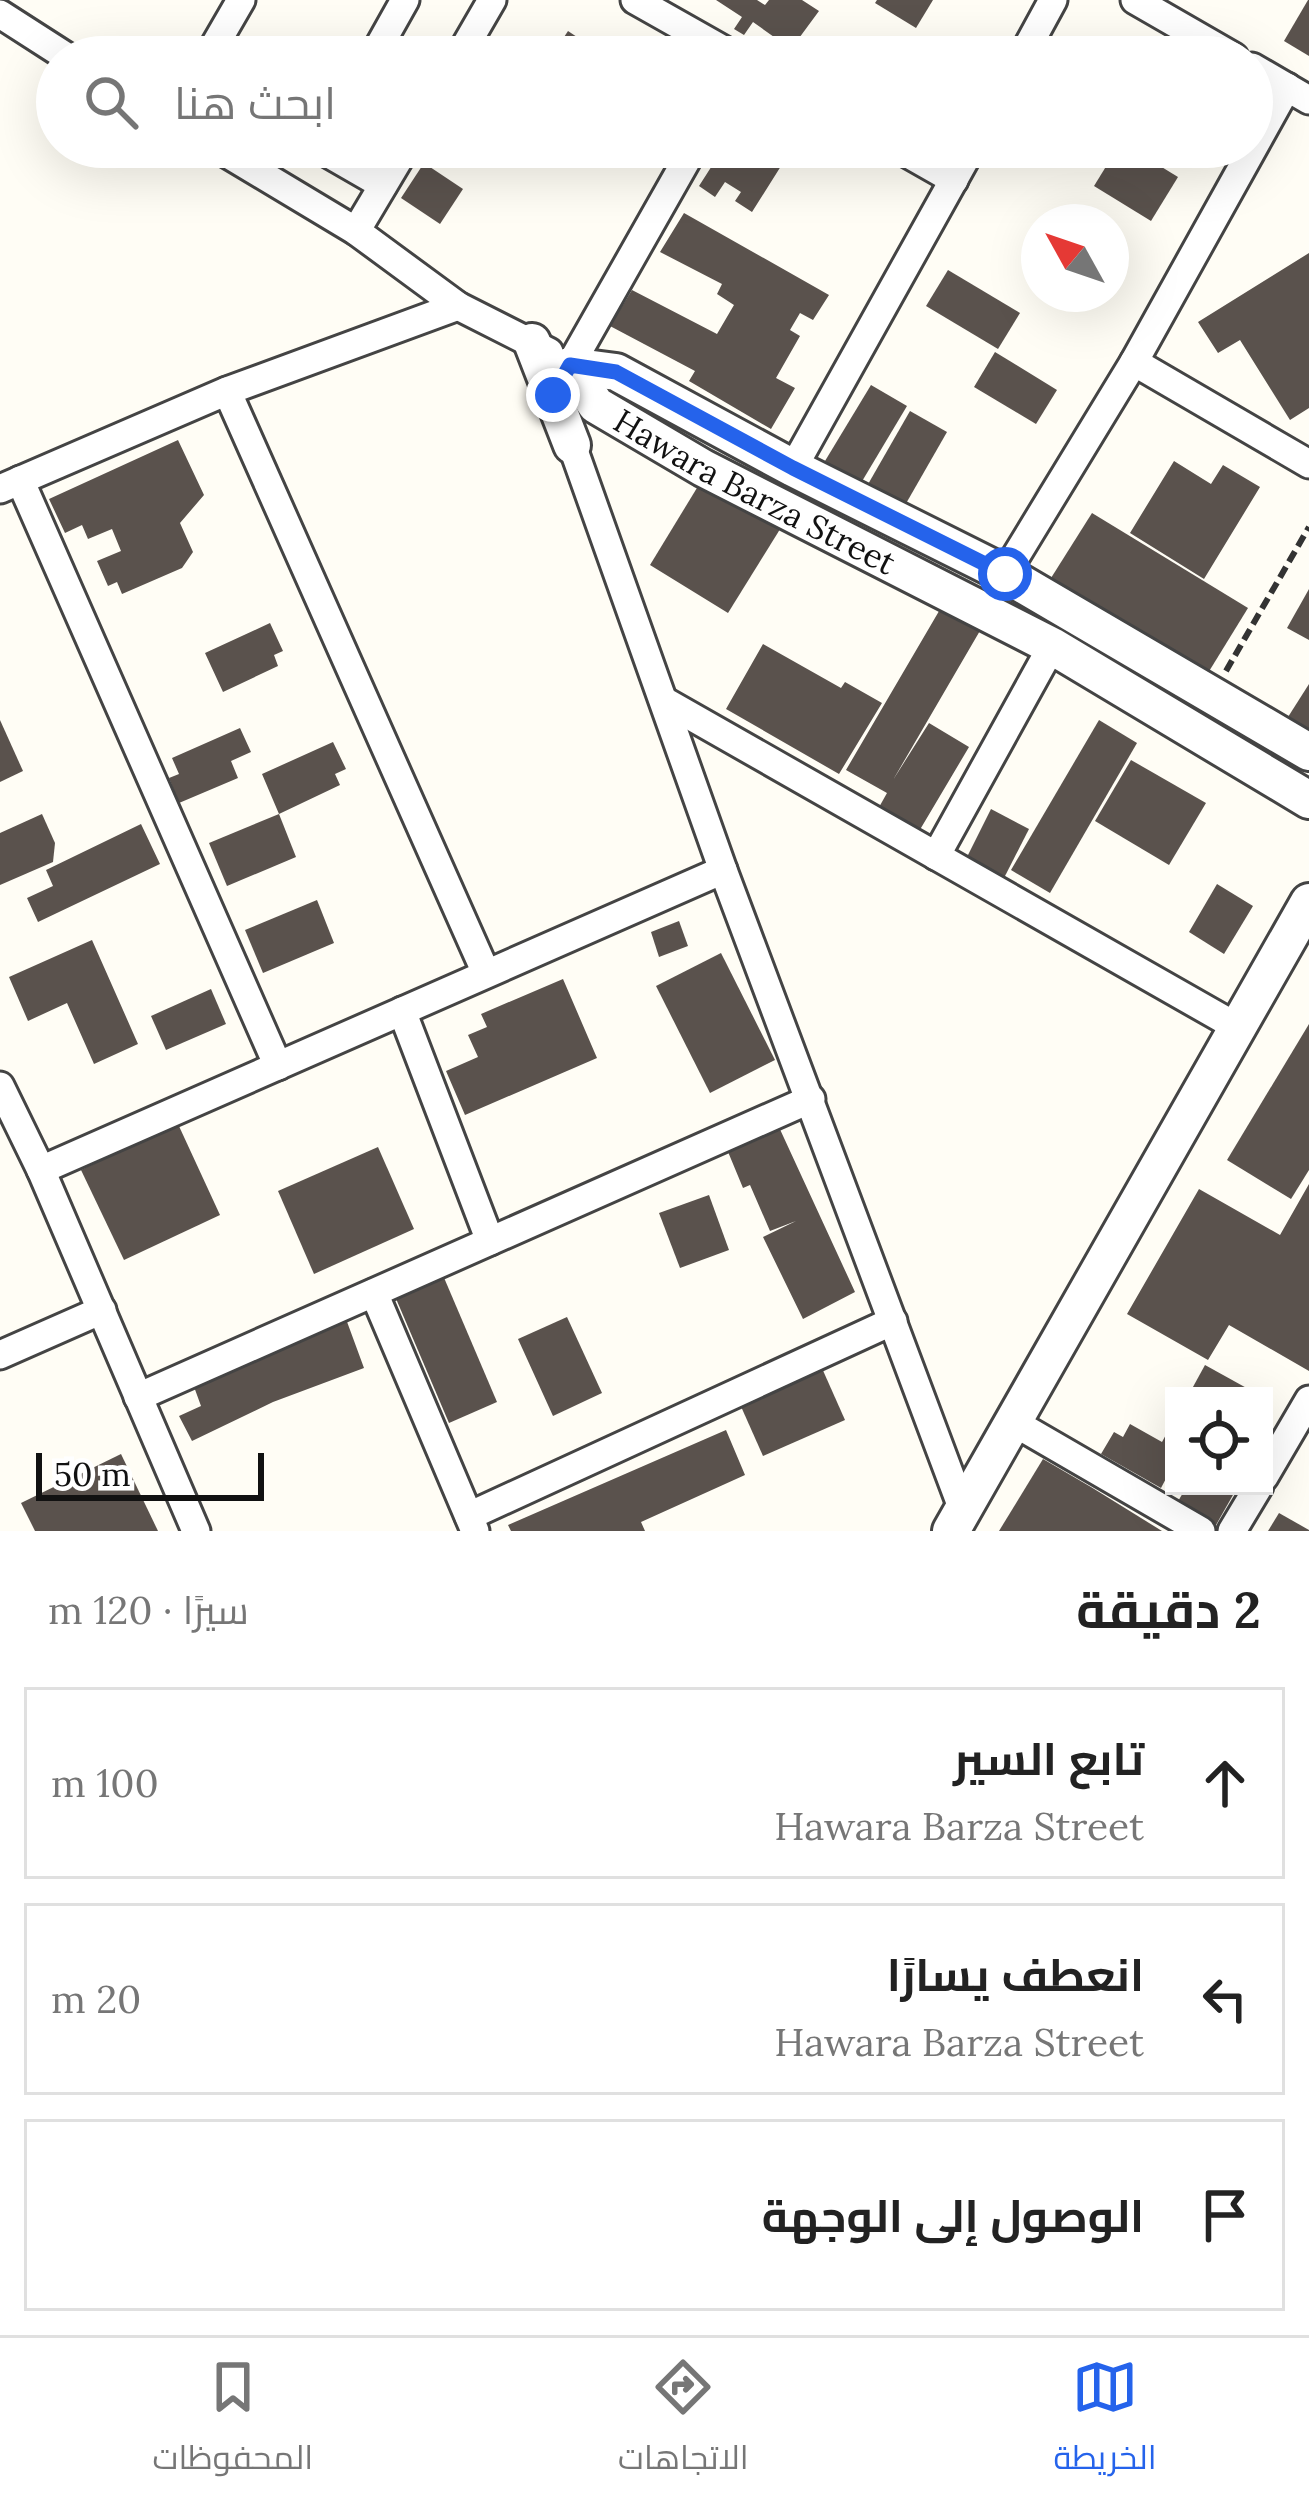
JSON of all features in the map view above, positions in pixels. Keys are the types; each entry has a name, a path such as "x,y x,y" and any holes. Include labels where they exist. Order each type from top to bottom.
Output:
{"street":[{"path":"220,36 241,0"},
{"path":"385,36 405,0"},
{"path":"471,36 492,0"},
{"path":"635,0 699,36"},
{"path":"1033,36 1053,0"},
{"path":"1135,0 1198,36"},
{"path":"0,14 36,37"},
{"path":"1273,135 1298,94"},
{"path":"251,168 356,231 458,306 532,342 561,380 572,445 723,870 893,1322 957,1520"},
{"path":"354,168 383,185"},
{"path":"356,231 393,168"},
{"path":"561,380 682,168"},
{"path":"933,168 954,180"},
{"path":"793,468 961,168"},
{"path":"1005,574 1253,168"},
{"path":"278,1066 10,484 227,391 458,306"},
{"path":"1134,362 1309,464"},
{"path":"572,445 616,372"},
{"name":"Hawara Barza Street","path":"561,380 616,372 793,468 1005,574 1309,752"},
{"name":"Hawara Barza Street","path":"561,380 703,467 1052,646 1309,800"},
{"path":"227,391 486,974"},
{"path":"936,856 1052,646"},
{"path":"666,702 1238,1027"},
{"path":"41,1170 723,870"},
{"path":"957,1520 1309,902"},
{"path":"403,1011 490,1241"},
{"path":"0,1086 41,1170 196,1531"},
{"path":"138,1397 811,1099"},
{"path":"374,1293 472,1523 893,1322"},
{"path":"0,1354 102,1310"},
{"path":"1273,1462 1309,1400"},
{"path":"1012,1422 1201,1531"},
{"path":"1232,1531 1254,1495"}],"path":[{"path":"1212,694 1309,527"}],"building":[{"path":"716,0 757,0 765,5 769,0 802,0 819,11 801,36 773,36 753,22 744,35 734,29 742,17"},
{"path":"933,0 916,28 875,3"},
{"path":"1309,0 1309,56 1284,41"},
{"path":"421,168 432,168 463,189 440,224 401,198"},
{"path":"711,168 780,168 752,212 735,201 741,192 725,182 715,197 699,186"},
{"path":"1105,168 1163,168 1178,177 1151,221 1094,186"},
{"path":"684,213 829,295 813,320 800,313 790,330 800,336 776,378 795,388 771,429 689,381 695,371 610,326 632,290 717,334 734,305 717,294 722,284 660,252"},
{"path":"1309,253 1309,408 1290,420 1240,340 1218,353 1198,322"},
{"path":"948,270 1020,313 998,349 926,306"},
{"path":"995,352 1057,390 1036,424 974,387"},
{"path":"871,385 907,406 861,483 825,461"},
{"path":"910,411 947,432 904,507 867,486"},
{"path":"178,440 204,495 180,523 193,552 182,568 122,594 117,582 108,586 97,561 121,551 112,529 88,539 82,525 65,533 49,499"},
{"path":"1174,461 1211,484 1223,465 1260,487 1204,579 1130,533"},
{"path":"703,478 782,526 728,613 650,565"},
{"path":"1092,513 1248,608 1208,673 1051,578"},
{"path":"1309,589 1309,640 1287,628"},
{"path":"942,606 981,629 893,780 929,723 969,747 918,833 878,809 887,793 846,770"},
{"path":"270,623 283,651 274,655 278,666 223,692 205,653"},
{"path":"763,644 841,688 845,682 882,703 839,774 726,709"},
{"path":"1309,684 1309,730 1288,717"},
{"path":"0,720 23,771 0,782"},
{"path":"1099,720 1137,743 1050,893 1011,870"},
{"path":"240,728 251,752 231,761 238,778 179,803 169,778 179,774 172,758"},
{"path":"333,742 346,769 335,774 340,785 279,814 262,774"},
{"path":"1131,760 1206,803 1169,865 1095,821"},
{"path":"991,809 1029,829 1004,878 966,859"},
{"path":"42,814 55,843 53,862 0,885 0,833"},
{"path":"279,814 296,857 227,886 209,843"},
{"path":"141,824 160,864 38,922 27,898 53,886 46,870"},
{"path":"1217,884 1253,906 1224,954 1189,932"},
{"path":"317,900 334,943 263,973 245,930"},
{"path":"679,921 688,946 659,957 651,932"},
{"path":"92,940 138,1044 94,1064 67,1003 28,1021 9,977"},
{"path":"721,953 775,1060 710,1093 656,986"},
{"path":"563,979 597,1058 465,1115 446,1071 478,1057 468,1035 487,1027 481,1014"},
{"path":"211,989 226,1024 166,1050 151,1016"},
{"path":"1309,1024 1309,1170 1291,1199 1227,1160"},
{"path":"178,1124 220,1215 124,1260 81,1170"},
{"path":"778,1125 855,1292 803,1319 763,1237 796,1221 770,1231 750,1185 743,1188 726,1147"},
{"path":"378,1147 414,1229 314,1274 278,1191"},
{"path":"1309,1184 1309,1371 1229,1325 1208,1360 1127,1314 1199,1189 1280,1235"},
{"path":"709,1195 729,1250 680,1268 659,1213"},
{"path":"442,1273 497,1402 449,1423 394,1294"},
{"path":"567,1317 602,1393 553,1416 518,1339"},
{"path":"346,1319 364,1368 273,1402 192,1441 179,1416 201,1406 193,1384"},
{"path":"1205,1365 1245,1387 1193,1387"},
{"path":"821,1366 845,1420 763,1456 739,1402"},
{"path":"1130,1424 1162,1442 1165,1436 1161,1488 1101,1454 1114,1432 1123,1437"},
{"path":"726,1430 745,1475 641,1522 645,1531 511,1531 508,1525"},
{"path":"121,1454 158,1531 35,1531 21,1503"},
{"path":"1043,1459 1091,1487 1162,1531 999,1531"},
{"path":"1182,1495 1233,1495 1216,1525 1177,1503"},
{"path":"1279,1513 1309,1530 1309,1531 1268,1531"}],"route":[{"path":"553,395 570,365 616,372 793,468 1005,574"}]}
